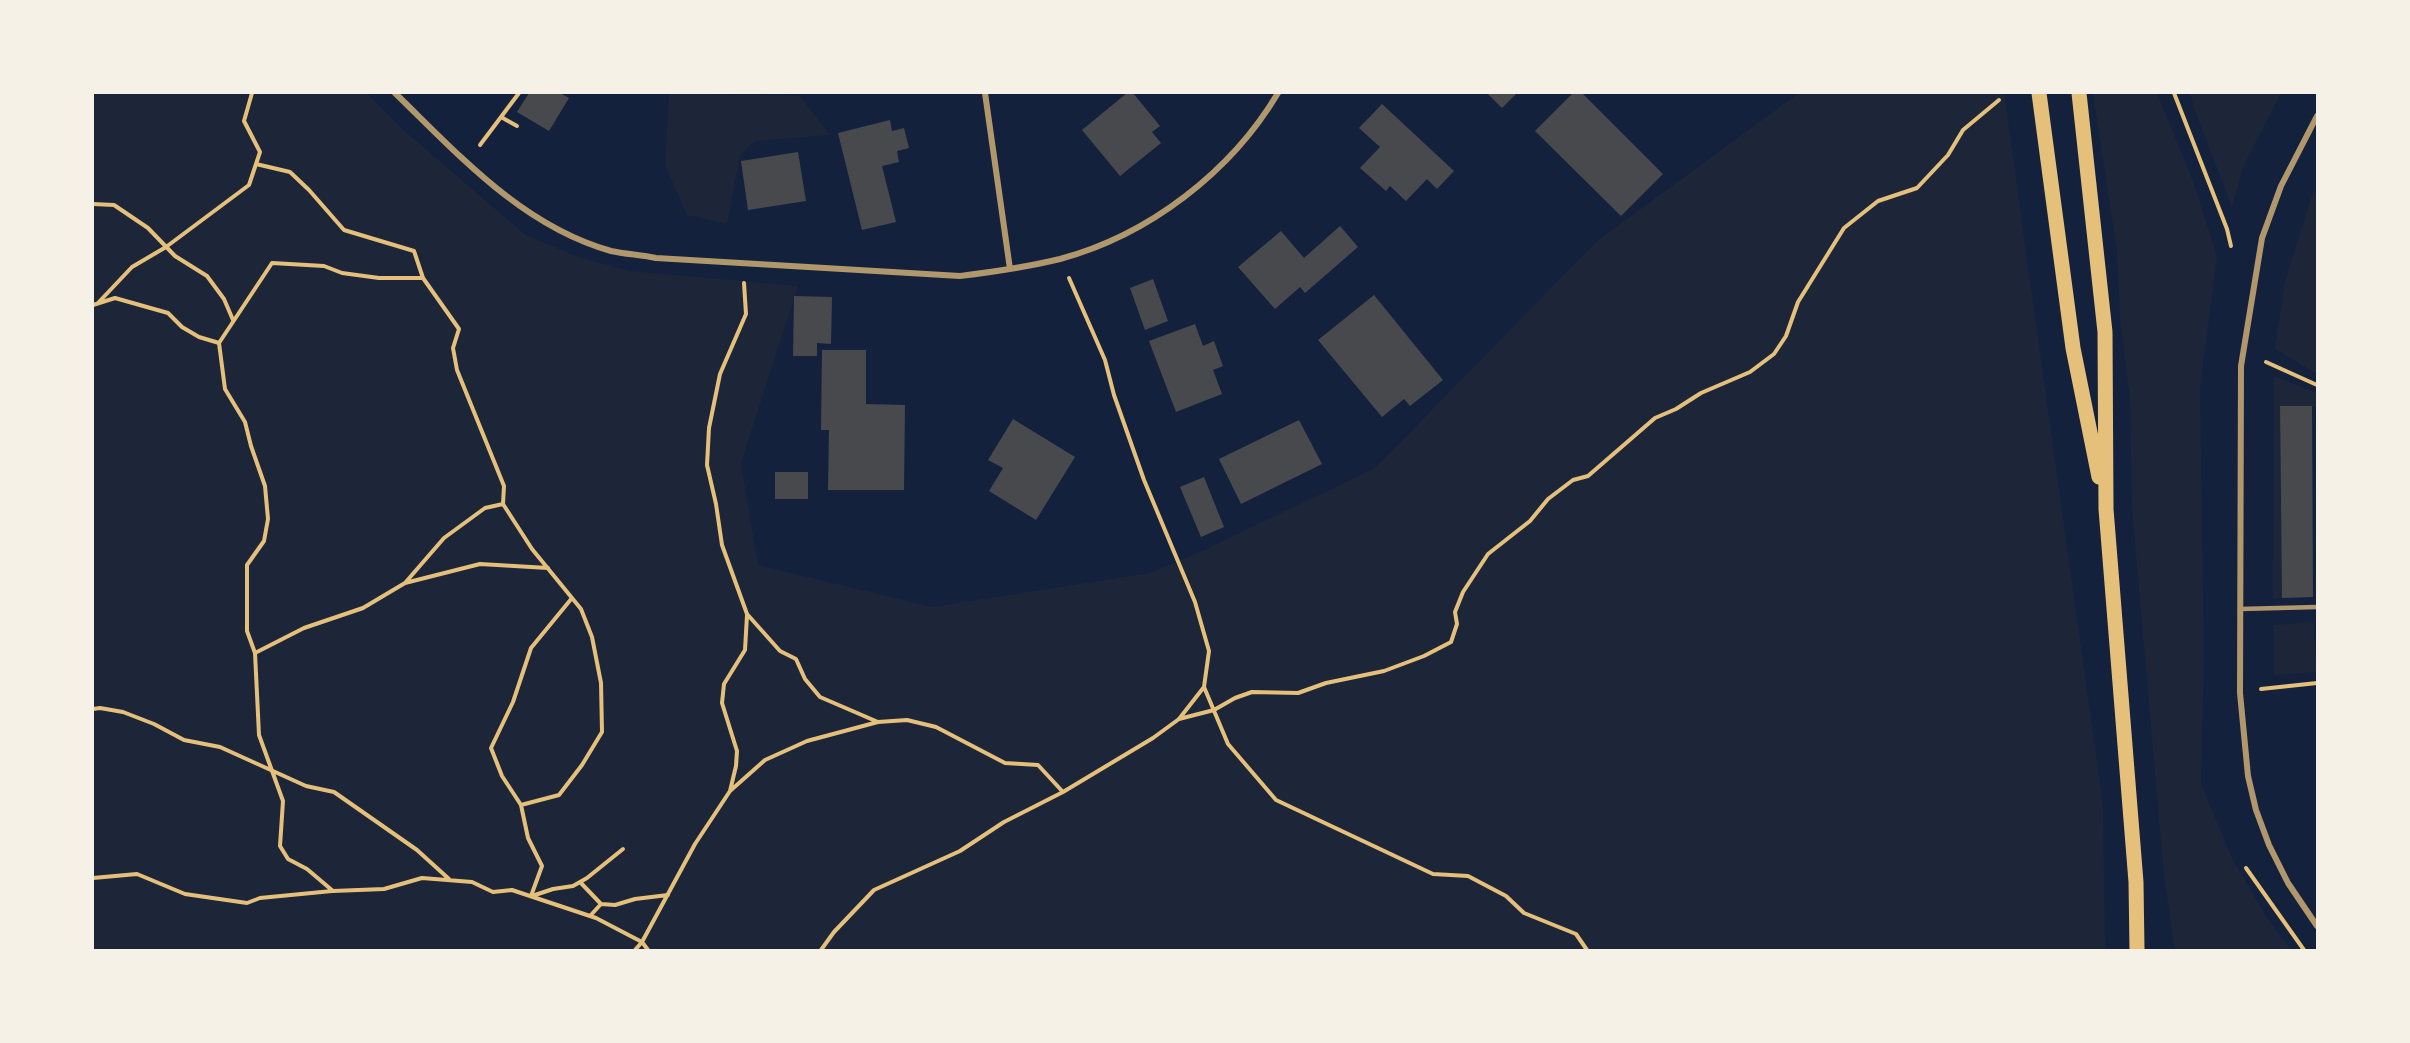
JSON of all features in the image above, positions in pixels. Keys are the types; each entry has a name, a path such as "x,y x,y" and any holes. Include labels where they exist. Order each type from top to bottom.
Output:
{"main road":[{"path":"2038,93 2073,348 2106,509"},
{"path":"2079,93 2105,332 2106,509 2136,882 2138,950"}],"street":[{"path":"395,93 502,195 545,223 611,251 656,258 960,276 1010,269 1060,258 1117,237 1182,200 1236,149 1278,93"},
{"path":"985,93 1010,269"},
{"path":"2317,116 2281,186 2262,238 2241,366 2240,609 2240,693 2250,787 2269,845 2288,883 2317,926"}],"lane":[{"path":"2240,609 2317,607"}],"path":[{"path":"95,304 132,267 166,247 249,185 260,152 244,121 252,93"},
{"path":"466,163 519,93"},
{"path":"2174,93 2227,229 2231,246"},
{"path":"1179,719 1214,710 1235,698 1252,692 1298,693 1326,683 1384,671 1424,656 1451,642 1457,624 1455,612 1463,592 1488,554 1530,521 1548,499 1573,480 1588,476 1655,418 1676,409 1701,393 1750,372 1774,354 1786,336 1797,302 1844,228 1878,201 1917,188 1948,154 1963,130 1999,100"},
{"path":"501,117 517,126"},
{"path":"256,164 290,172 309,189 344,231 414,251 423,278 459,329 453,348 457,370 504,486 503,504 532,549 581,609 592,637 601,683 603,732 559,795 521,805"},
{"path":"93,204 114,205 148,228 175,256 207,276 224,299 233,321"},
{"path":"821,950 834,932 874,890 960,851 1004,822 1063,792 1153,738 1179,719 1204,687 1209,651 1195,602 1144,480 1114,395 1105,360 1060,258"},
{"path":"333,891 307,869 288,859 280,846 283,801 260,735 255,653 247,631 247,566 264,541 268,519 265,486 250,446 245,422 225,389 219,343 272,263 324,266 342,273 379,278 423,278"},
{"path":"742,264 746,314 720,375 709,428 707,465 722,545 747,614 780,651 796,659 805,679 820,697 878,722"},
{"path":"95,304 115,298 168,313 182,327 200,338 219,343"},
{"path":"2266,362 2317,385"},
{"path":"405,583 444,538 484,508 503,504"},
{"path":"255,653 304,628 363,608 405,583 480,564 548,568"},
{"path":"531,896 542,866 528,838 521,805 502,776 491,748 513,702 531,648 556,621 572,598"},
{"path":"730,791 737,751 722,703 724,684 745,650 747,614"},
{"path":"2267,688 2317,683"},
{"path":"1204,687 1228,744 1276,800 1433,874 1468,876 1506,896 1524,913 1576,934 1587,950"},
{"path":"93,709 123,712 154,724 184,740 220,747 306,786 334,792 417,850 450,880"},
{"path":"635,950 642,942 695,844 730,791 765,760 807,741 878,722 908,720 936,727 1005,763 1038,765 1063,792"},
{"path":"531,896 573,886 624,849"},
{"path":"2246,868 2304,950"},
{"path":"93,878 137,874 185,894 247,903 260,898 384,889 422,878 472,882 493,892 512,890 590,916 642,942 648,950"},
{"path":"580,882 601,904 615,905 635,898 668,895"},
{"path":"590,916 601,904"}],"shaded area":[{"path":"93,93 366,93 399,126 524,234 575,256 630,271 798,286 741,463 758,565 932,607 1150,573 1200,552 1375,468 1597,241 1799,93 2004,93 2103,806 2105,950 93,950"},
{"path":"669,93 800,96 830,135 755,141 740,155 727,224 687,215 665,165"},
{"path":"2093,93 2157,93 2193,181 2217,256 2200,389 2204,657 2201,784 2233,860 2266,916 2291,950 2175,950 2164,875 2132,508 2130,400 2120,317 2117,252"},
{"path":"2190,93 2281,93 2244,165 2232,207 2195,111"},
{"path":"2314,189 2317,200 2317,374 2275,349 2285,281"},
{"path":"2274,376 2317,393 2317,408 2312,406 2280,407 2282,598 2273,598"},
{"path":"2313,622 2317,672 2274,675 2274,625"}],"building":[{"path":"529,93 560,93 569,98 549,131 517,112"},
{"path":"1127,93 1133,93 1160,126 1152,132 1161,143 1120,176 1082,130"},
{"path":"1487,93 1517,93 1502,108"},
{"path":"1573,93 1582,93 1663,174 1621,216 1535,131"},
{"path":"1382,104 1454,171 1437,189 1427,179 1406,201 1390,186 1386,191 1360,168 1380,147 1359,128"},
{"path":"890,120 892,131 904,128 909,148 897,151 899,162 882,166 896,222 862,230 838,133"},
{"path":"798,152 806,201 748,210 741,161"},
{"path":"1340,226 1358,247 1305,293 1300,287 1275,309 1238,267 1281,231 1304,258"},
{"path":"1153,279 1168,321 1145,330 1130,288"},
{"path":"1374,295 1443,380 1410,406 1404,399 1382,417 1318,340"},
{"path":"794,296 832,297 831,344 817,343 817,356 793,356"},
{"path":"1195,324 1203,346 1214,341 1223,366 1213,370 1222,394 1176,412 1149,341"},
{"path":"822,350 866,350 866,404 905,405 904,490 828,490 829,430 821,430"},
{"path":"2280,406 2312,406 2313,597 2282,598"},
{"path":"1013,419 1075,457 1036,520 989,491 1003,468 988,460"},
{"path":"1299,420 1322,464 1241,504 1219,459"},
{"path":"775,472 808,472 808,499 775,499"},
{"path":"1204,477 1224,527 1201,537 1180,487"}]}
